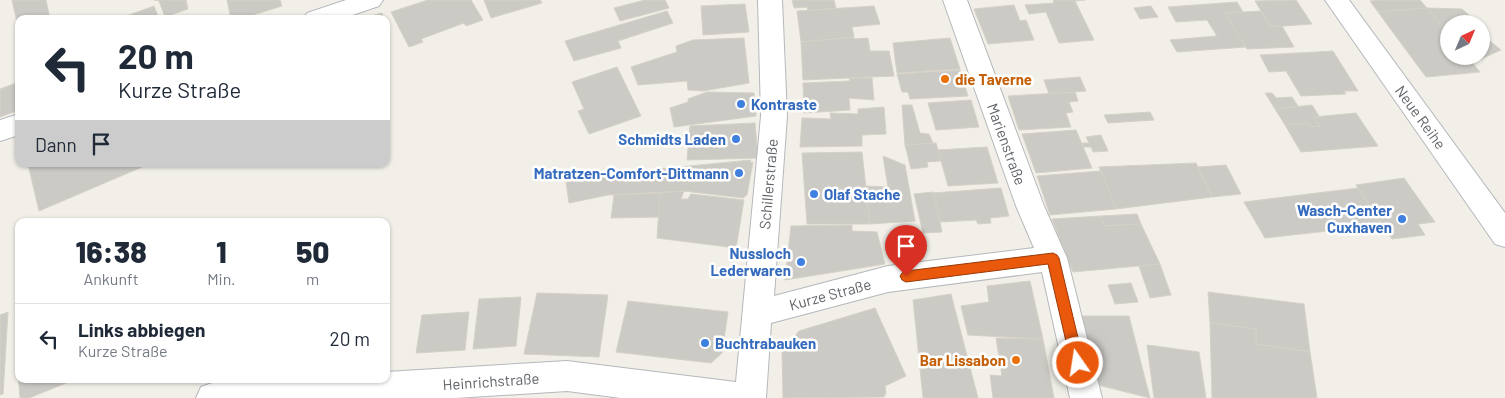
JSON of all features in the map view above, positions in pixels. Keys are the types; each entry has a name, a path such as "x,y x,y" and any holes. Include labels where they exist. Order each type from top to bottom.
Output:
{"street":[{"path":"327,15 371,0"},
{"name":"Schillerstraße","path":"750,398 774,116 770,0"},
{"name":"Marienstraße","path":"955,0 1030,206 1053,258 1086,398"},
{"name":"Neue Reihe","path":"1337,0 1505,235"},
{"path":"0,131 15,125"},
{"name":"Kurze Straße","path":"756,314 888,279 1053,258"},
{"name":"Heinrichstraße","path":"212,398 567,376 738,398"}],"building":[{"path":"12,0 46,0 49,15 15,15"},
{"path":"154,0 186,0 188,9 171,15 164,15 159,1"},
{"path":"227,0 280,0 282,6 253,15 230,15"},
{"path":"428,0 471,0 483,20 466,26 464,23 421,39 423,42 409,47 391,12"},
{"path":"484,0 540,0 542,3 491,18"},
{"path":"645,0 665,0 669,8 620,21 614,8"},
{"path":"792,0 834,0 836,8 808,11 807,7 794,8"},
{"path":"1053,0 1085,0 1075,1 1094,40 1059,43 1046,12 1029,14 1025,5 1054,3"},
{"path":"1296,0 1312,24 1271,27 1255,1"},
{"path":"1420,0 1427,8 1378,12 1370,1"},
{"path":"1237,2 1243,12 1225,13 1246,47 1177,52 1170,40 1217,36 1207,20 1176,22 1168,7"},
{"path":"745,4 749,32 703,35 701,6"},
{"path":"1014,5 1020,21 1026,20 1034,40 988,44 974,9"},
{"path":"154,6 157,15 129,15"},
{"path":"874,6 880,24 852,27 854,37 801,42 797,11"},
{"path":"1151,6 1158,17 1140,19 1134,8"},
{"path":"1427,8 1440,23 1440,65 1474,65 1480,72 1426,77 1378,12"},
{"path":"1427,8 1462,9 1469,15 1440,15 1440,23"},
{"path":"667,11 673,23 618,41 621,48 574,61 565,41"},
{"path":"1261,11 1271,27 1282,26 1294,47 1247,49 1225,13"},
{"path":"854,37 854,39 868,38 870,51 889,51 894,76 803,80 801,42"},
{"path":"744,38 749,83 703,91 688,90 687,81 638,85 631,67 677,52 676,46 693,40"},
{"path":"950,38 960,69 897,73 893,43"},
{"path":"1490,41 1501,50 1490,55"},
{"path":"1333,51 1358,91 1344,91 1346,94 1301,96 1286,71 1269,72 1260,55"},
{"path":"617,67 641,116 589,134 578,111 584,109 572,82"},
{"path":"960,70 968,96 910,99 908,92 902,92 897,74"},
{"path":"1080,77 1086,91 1049,94 1044,80"},
{"path":"849,78 872,78 874,100 849,98 850,110 804,113 803,83 850,81"},
{"path":"15,83 15,111 0,117 0,89"},
{"path":"707,92 754,93 756,116 674,127 670,108 688,102 688,99"},
{"path":"1075,92 1078,101 1069,102 1073,112 1066,113 1071,127 1019,130 1008,96"},
{"path":"1265,93 1272,93 1276,98 1292,97 1298,106 1275,109"},
{"path":"971,100 979,127 936,130 928,103"},
{"path":"902,105 912,105 920,133 929,134 933,143 905,145"},
{"path":"1312,105 1319,116 1314,117 1320,126 1311,127 1309,123 1285,125 1275,109"},
{"path":"884,107 886,134 862,135 862,146 800,147 802,118 831,119 830,113 858,114 858,109"},
{"path":"1150,112 1154,120 1108,123 1104,115"},
{"path":"1356,113 1378,146 1301,152 1285,125 1309,123 1311,127 1320,126 1314,117"},
{"path":"755,123 758,158 687,160 690,126"},
{"path":"1076,130 1092,168 1036,173 1022,134"},
{"path":"1101,135 1108,151 1093,152 1091,147 1083,147 1082,143 1089,143 1086,137"},
{"path":"936,143 941,161 927,162 928,167 911,169 905,145"},
{"path":"987,147 998,183 948,186 938,150"},
{"path":"862,152 870,224 807,224 802,153"},
{"path":"883,156 905,165 915,221 870,224 866,186 888,187"},
{"path":"751,160 750,163 753,162 747,195 743,198 684,191 608,195 569,203 566,182 608,174"},
{"path":"1196,163 1212,197 1116,209 1099,167"},
{"path":"1226,165 1241,194 1212,197 1198,167"},
{"path":"29,167 142,167 39,211"},
{"path":"1101,171 1116,209 1050,215 1037,176"},
{"path":"1404,178 1435,222 1418,224 1425,235 1392,239 1356,185"},
{"path":"1001,188 1009,216 990,218 991,223 978,224 976,220 940,222 933,193"},
{"path":"1358,188 1382,225 1265,238 1244,202"},
{"path":"684,191 681,199 688,199 691,194 744,200 736,248 657,238 660,193"},
{"path":"933,192 942,232 923,233 914,194"},
{"path":"660,193 659,217 611,218 614,195"},
{"path":"1137,214 1141,224 1104,226 1101,216"},
{"path":"1101,216 1104,226 1141,224 1160,264 1073,272 1052,219"},
{"path":"852,225 852,231 877,232 885,264 785,280 791,226"},
{"path":"1160,264 1171,295 1150,298 1139,266"},
{"path":"1030,281 1043,339 968,335 961,306 989,302 987,286"},
{"path":"1131,283 1138,302 1115,304 1108,285"},
{"path":"1208,292 1304,304 1310,352 1256,344 1256,329 1210,323"},
{"path":"537,293 608,295 599,357 524,354"},
{"path":"951,294 978,398 923,398 913,300"},
{"path":"521,297 516,346 473,349 479,299"},
{"path":"628,301 728,312 722,353 711,363 616,352"},
{"path":"875,308 906,376 885,386 886,393 884,397 783,398 782,352 799,331"},
{"path":"8,312 3,394 0,395 0,315"},
{"path":"469,312 465,350 416,353 422,315"},
{"path":"1079,316 1129,316 1150,398 1098,385"},
{"path":"1210,323 1256,329 1256,344 1310,352 1317,398 1212,398"},
{"path":"996,338 1043,339 1054,398 993,398 990,375 1002,376"},
{"path":"1147,345 1199,352 1206,398 1154,398"},
{"path":"19,383 66,383 29,398 20,398"}],"place":[{"name":"die Taverne","path":"945,79"},
{"name":"Kontraste","path":"741,104"},
{"name":"Schmidts Laden","path":"736,139"},
{"name":"Matratzen-Comfort-Dittmann","path":"739,173"},
{"name":"Olaf Stache","path":"814,194"},
{"name":"Wasch-Center Cuxhaven","path":"1402,219"},
{"name":"Nussloch Lederwaren","path":"801,262"},
{"name":"Buchtrabauken","path":"705,343"},
{"name":"Bar Lissabon","path":"1016,360"}],"route":[{"path":"906,276 1053,258 1078,363"}]}
